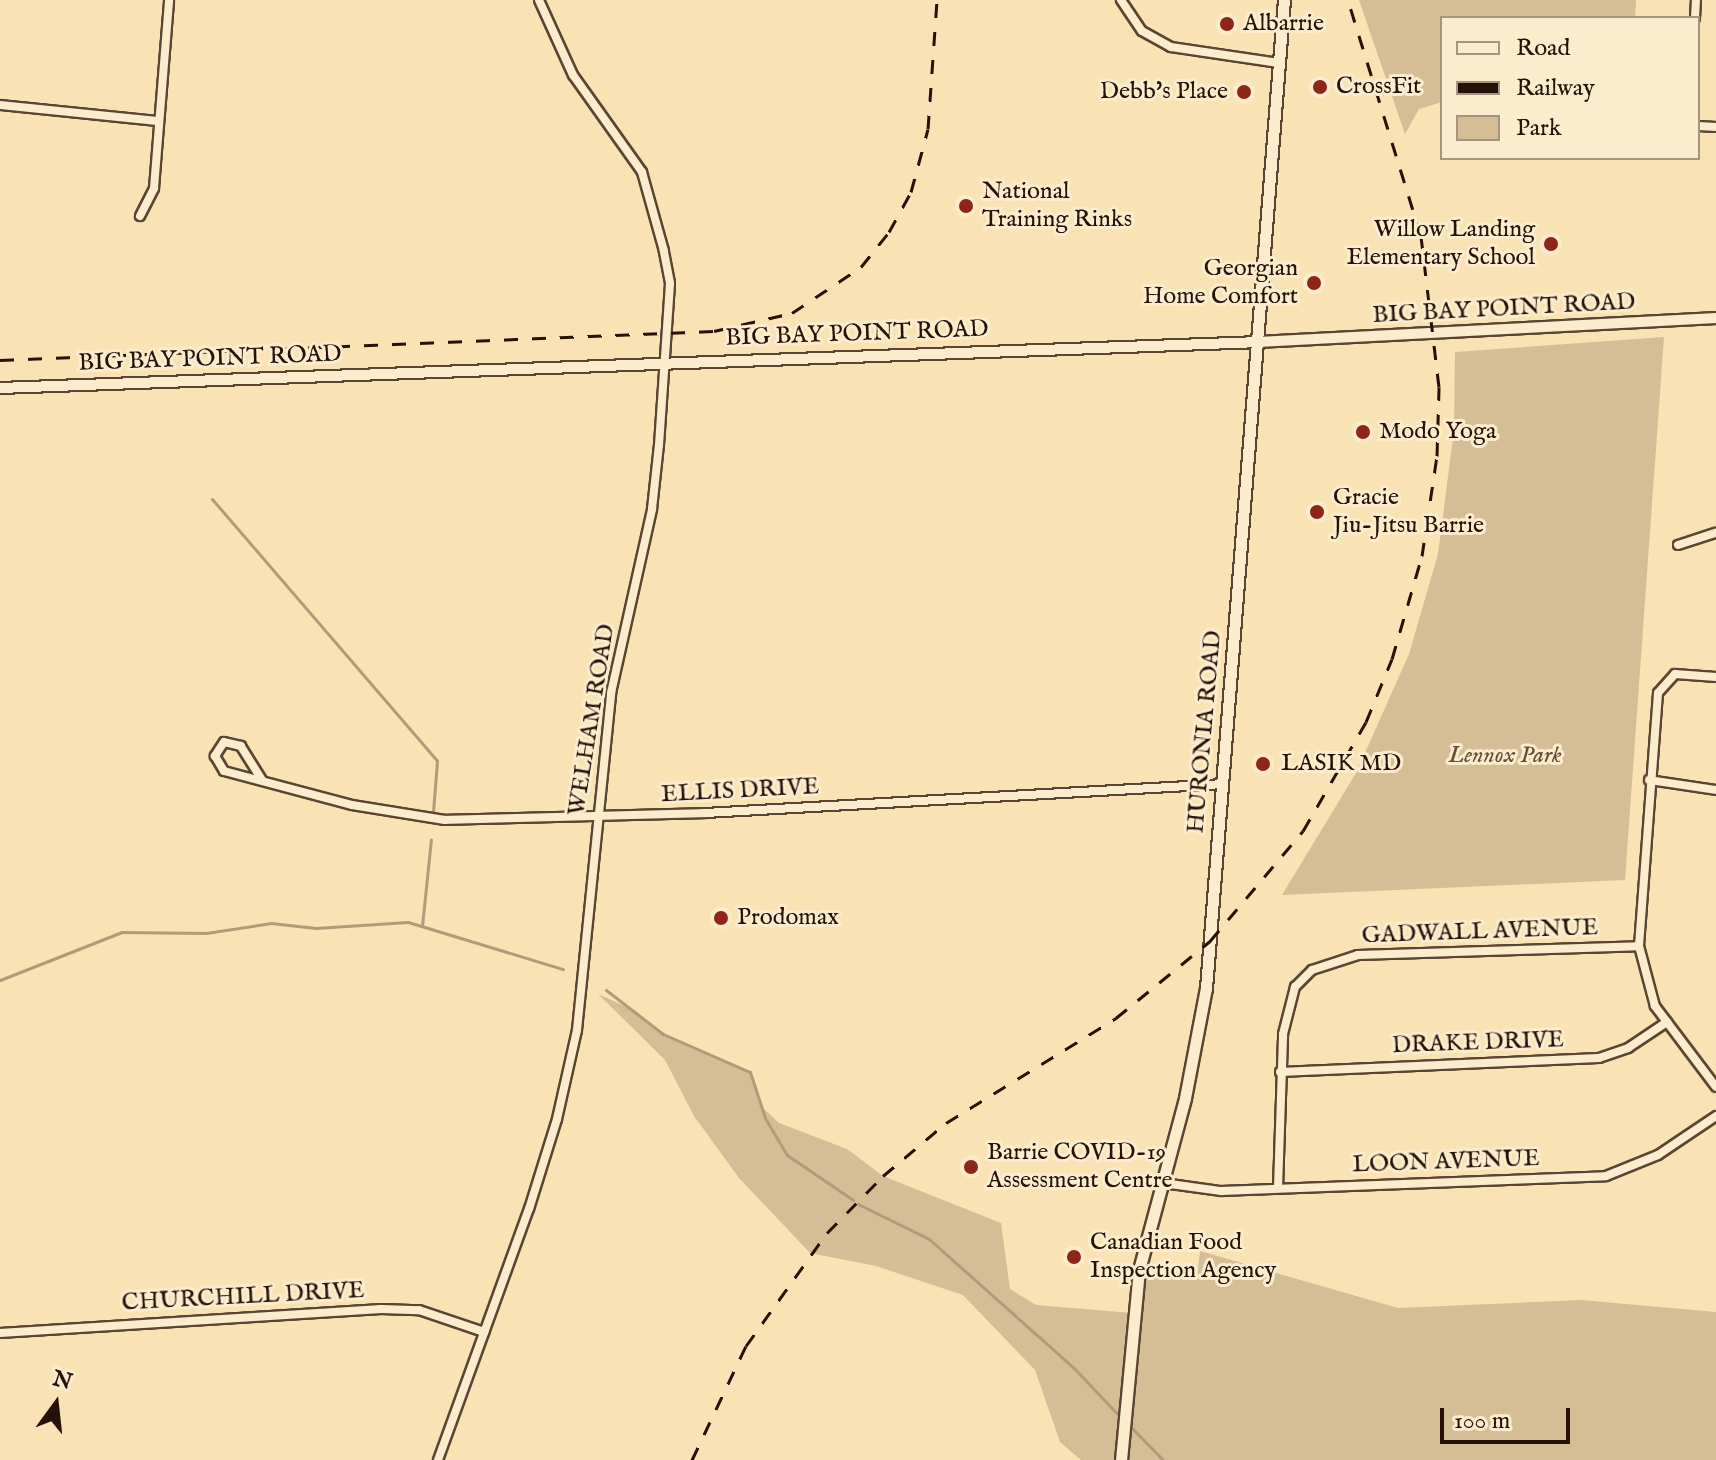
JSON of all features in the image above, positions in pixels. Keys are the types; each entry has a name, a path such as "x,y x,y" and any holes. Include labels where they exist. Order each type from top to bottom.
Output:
{"main road":[{"name":"HURONIA ROAD","path":"1121,1460 1132,1313 1206,988 1284,0"}],"street":[{"path":"140,216 154,188 169,0"},
{"name":"WELHAM ROAD","path":"438,1460 557,1119 577,1030 596,816 611,693 652,509 670,283 642,172 573,75 539,0"},
{"path":"1121,0 1142,31 1171,47 1279,63"},
{"path":"0,105 158,121"},
{"name":"BIG BAY POINT ROAD","path":"0,388 664,361 1258,342 1716,318"},
{"path":"1678,545 1716,533"},
{"path":"1716,677 1675,674 1660,684 1649,780 1639,946 1644,979 1667,1022 1716,1087"},
{"name":"ELLIS DRIVE","path":"262,780 241,746 224,742 215,756 224,771 352,805 445,820 596,816 1223,784"},
{"path":"1649,780 1716,790"},
{"name":"GADWALL AVENUE","path":"1278,1188 1280,1072 1295,987 1334,959 1639,946"},
{"name":"DRAKE DRIVE","path":"1280,1072 1599,1058 1628,1048 1667,1022"},
{"name":"LOON AVENUE","path":"1163,1183 1199,1190 1606,1176 1658,1155 1716,1116"},
{"name":"CHURCHILL DRIVE","path":"0,1333 381,1309 419,1310 484,1332"}],"green space":[{"path":"1359,0 1636,0 1635,16 1440,16 1440,103 1419,109 1405,134"},
{"name":"Lennox Park","path":"1664,337 1625,880 1282,895 1356,773 1409,654 1438,554 1454,430 1455,352"},
{"path":"598,994 636,1011 663,1034 750,1072 761,1106 779,1123 847,1149 883,1176 1001,1223 1010,1289 1036,1305 1132,1313 1139,1270 1197,1279 1200,1251 1398,1308 1581,1300 1716,1312 1716,1460 1081,1460 1060,1442 1035,1370 963,1295 876,1266 810,1253 739,1178 694,1116 665,1060"}],"waterway":[{"path":"212,499 437,761 433,812"},
{"path":"422,926 431,839"},
{"path":"0,980 122,932 206,933 271,923 316,928 408,922 563,969"},
{"path":"606,990 663,1034 750,1072 765,1118 787,1155 853,1200"},
{"path":"858,1204 929,1239 1075,1369 1122,1419"},
{"path":"1128,1424 1163,1460"}],"railway":[{"path":"0,360 714,331 792,313 861,267 889,232 911,192 928,129 937,0"},
{"path":"692,1460 746,1346 827,1233 883,1176 946,1123 1116,1018 1210,941 1303,831 1366,722 1392,659 1422,556 1437,456 1439,387 1421,236 1348,0"}],"place":[{"name":"Albarrie","path":"1227,24"},
{"name":"CrossFit","path":"1320,87"},
{"name":"Debb's Place","path":"1244,92"},
{"name":"National Training Rinks","path":"966,206"},
{"name":"Willow Landing Elementary School","path":"1551,244"},
{"name":"Georgian Home Comfort","path":"1314,283"},
{"name":"Modo Yoga","path":"1363,432"},
{"name":"Gracie Jiu-Jitsu Barrie","path":"1317,512"},
{"name":"LASIK MD","path":"1263,764"},
{"name":"Prodomax","path":"721,918"},
{"name":"Barrie COVID-19 Assessment Centre","path":"971,1167"},
{"name":"Canadian Food Inspection Agency","path":"1074,1257"}]}
